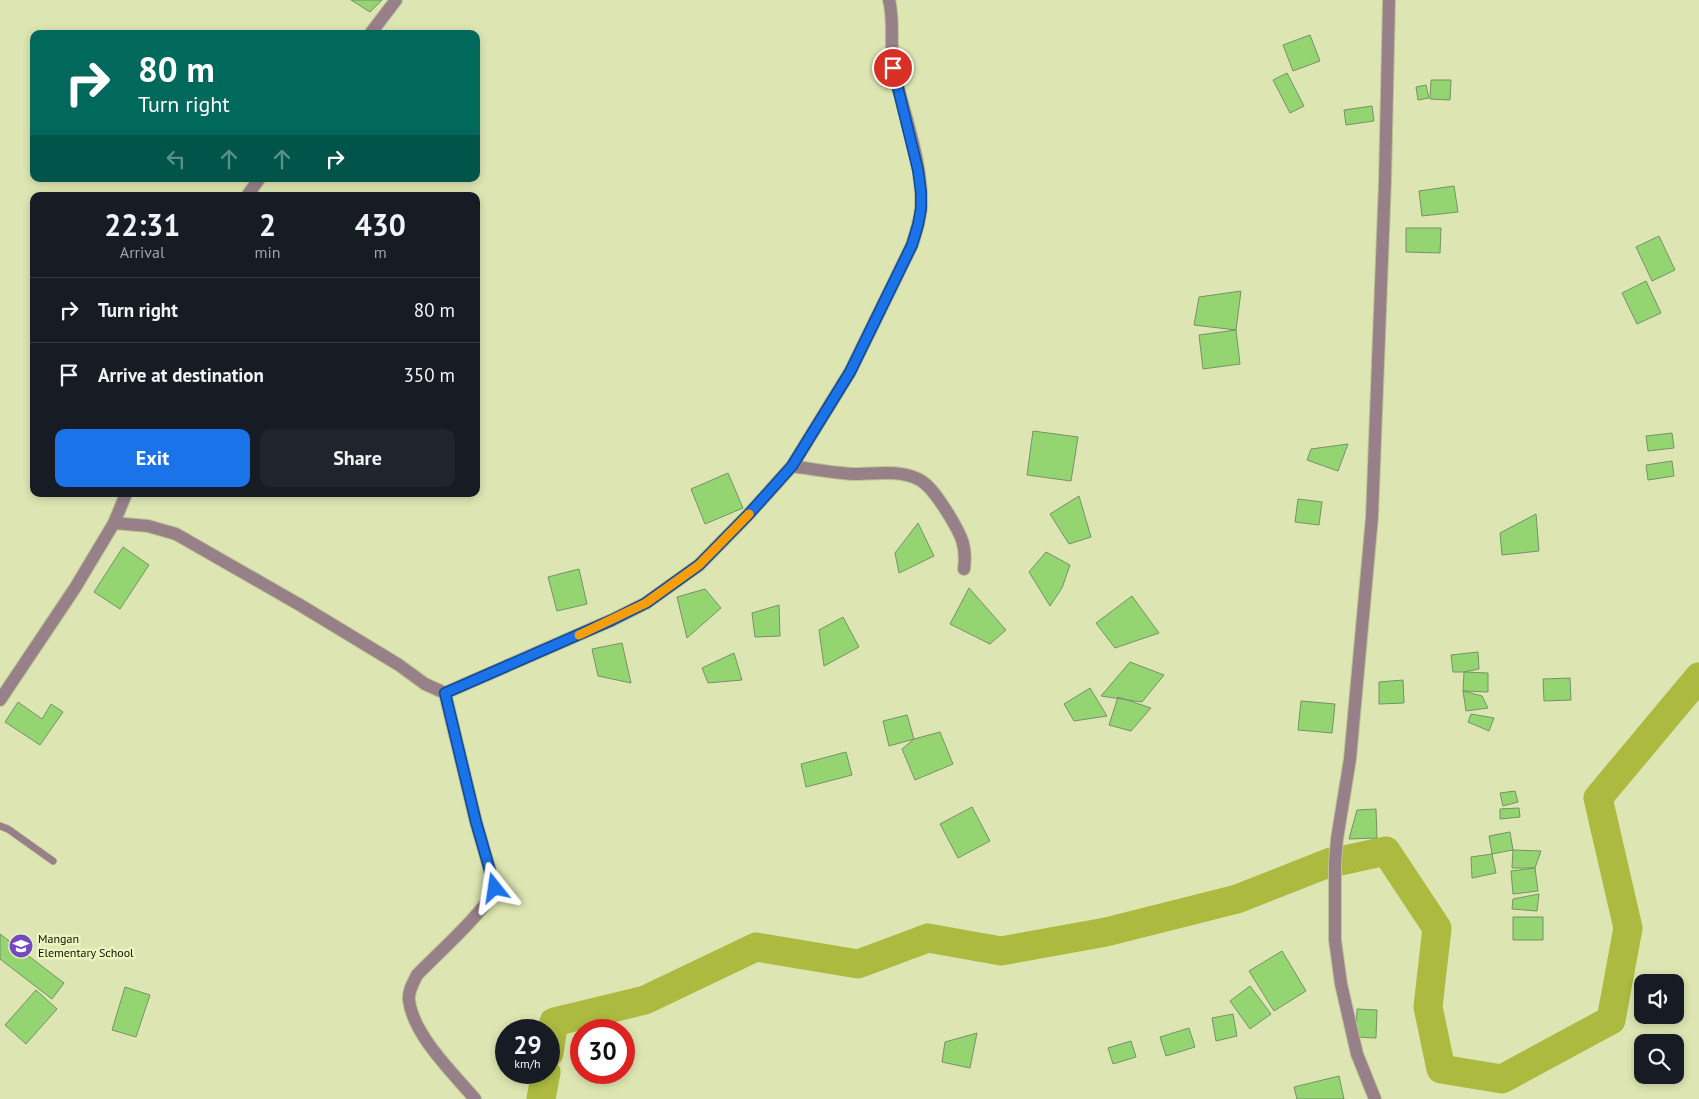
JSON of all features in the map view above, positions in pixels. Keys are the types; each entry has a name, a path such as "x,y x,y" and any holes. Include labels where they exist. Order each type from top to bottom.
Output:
{"street":[{"path":"373,30 396,0"},
{"path":"114,522 148,526 176,534 300,605 425,684 445,693 612,620 646,603 699,565 792,466 850,372 912,245 921,209 921,192 916,160 893,68 890,0"},
{"path":"1375,1099 1357,1054 1341,984 1335,940 1335,863 1350,758 1372,517 1385,181 1389,0"},
{"path":"792,466 851,474 895,473 920,480 933,493 960,534 964,544 964,569"},
{"path":"0,700 75,588 114,522 125,497"},
{"path":"445,693 476,822 495,888 492,896 476,915 417,975 411,986 409,998 412,1014 426,1040 475,1099"}],"lane":[{"path":"0,826 8,829 54,861"}],"building":[{"path":"351,0 382,0 370,12"},
{"path":"1310,35 1320,61 1293,71 1283,45"},
{"path":"1287,73 1304,106 1290,113 1273,80"},
{"path":"1431,80 1451,80 1450,100 1430,99"},
{"path":"1426,85 1429,98 1418,100 1416,87"},
{"path":"1372,106 1374,121 1346,125 1344,110"},
{"path":"1454,186 1458,212 1422,216 1419,191"},
{"path":"1406,228 1441,228 1440,253 1406,252"},
{"path":"1659,236 1675,270 1652,281 1636,247"},
{"path":"1646,281 1661,313 1637,324 1622,293"},
{"path":"1241,291 1236,330 1194,325 1199,297"},
{"path":"1236,330 1240,364 1203,369 1199,335"},
{"path":"1033,431 1078,437 1071,481 1027,475"},
{"path":"1672,433 1674,448 1648,451 1646,436"},
{"path":"1348,444 1338,471 1307,460 1311,449"},
{"path":"1672,461 1674,476 1648,480 1646,465"},
{"path":"728,473 743,508 705,524 691,489"},
{"path":"1079,496 1091,537 1069,544 1050,514"},
{"path":"1298,499 1322,502 1319,525 1295,522"},
{"path":"1536,514 1539,551 1502,555 1500,533"},
{"path":"918,523 934,556 899,573 895,553"},
{"path":"123,547 149,565 120,609 94,592"},
{"path":"1046,552 1070,565 1062,588 1050,606 1029,572"},
{"path":"579,569 587,604 557,611 548,577"},
{"path":"969,588 1006,630 990,644 950,624"},
{"path":"705,589 721,608 687,638 677,597"},
{"path":"1132,596 1159,633 1115,648 1096,623"},
{"path":"779,605 780,636 755,637 752,613"},
{"path":"843,617 859,647 824,666 819,630"},
{"path":"622,643 631,683 598,676 592,649"},
{"path":"1478,652 1479,669 1453,672 1451,655"},
{"path":"734,653 742,680 708,683 702,668"},
{"path":"1130,662 1164,675 1142,702 1101,696"},
{"path":"1464,672 1488,673 1488,692 1463,691"},
{"path":"1570,678 1571,700 1544,701 1543,679"},
{"path":"1403,680 1404,703 1379,704 1379,682"},
{"path":"1090,688 1107,716 1074,721 1064,704"},
{"path":"1463,691 1482,696 1488,708 1466,711"},
{"path":"1118,697 1151,708 1131,731 1109,725"},
{"path":"1301,701 1335,704 1332,733 1298,730"},
{"path":"18,702 42,719 51,704 63,712 40,745 5,722"},
{"path":"1471,714 1494,718 1489,731 1468,722"},
{"path":"907,715 914,739 889,746 883,721"},
{"path":"940,732 953,764 915,780 902,749 914,739"},
{"path":"846,752 852,775 806,787 801,764"},
{"path":"1515,791 1518,802 1503,806 1500,793"},
{"path":"972,807 990,841 958,858 940,824"},
{"path":"1519,808 1520,817 1500,819 1500,809"},
{"path":"1376,809 1377,838 1349,839 1357,810"},
{"path":"1510,832 1513,850 1492,854 1489,836"},
{"path":"1513,850 1541,851 1535,868 1512,868"},
{"path":"1492,854 1496,873 1472,878 1471,857"},
{"path":"1535,868 1538,891 1513,894 1511,871"},
{"path":"1539,894 1537,911 1512,909 1513,899"},
{"path":"1513,917 1543,917 1543,940 1513,940"},
{"path":"0,934 64,983 52,999 0,959"},
{"path":"1282,951 1306,991 1274,1011 1249,971"},
{"path":"1250,986 1271,1014 1250,1029 1230,1001"},
{"path":"125,987 150,995 136,1037 112,1030"},
{"path":"36,990 57,1009 26,1044 5,1025"},
{"path":"1357,1009 1377,1010 1376,1038 1356,1037"},
{"path":"1233,1014 1237,1036 1216,1041 1212,1018"},
{"path":"1189,1028 1195,1047 1166,1056 1160,1037"},
{"path":"977,1033 970,1068 942,1062 945,1042"},
{"path":"1131,1041 1136,1057 1113,1064 1108,1048"},
{"path":"1339,1076 1344,1099 1297,1099 1294,1087"}],"waterway":[{"path":"1340,861 1386,851 1437,928 1428,1007 1441,1069 1502,1079 1611,1020 1628,928 1598,798 1699,677"},
{"path":"560,1021 645,1000 756,947 858,964 928,938 1001,951 1106,932 1237,899 1331,862"},
{"path":"541,1099 544,1084"}],"slow traffic":[{"path":"579,635 646,603 699,565 749,514"}],"place":[{"name":"Mangan Elementary School","path":"21,946"}],"route":[{"path":"495,888 476,822 445,693 612,620 646,603 699,565 792,466 850,372 912,245 918,225 921,209 918,170 893,68"}]}
